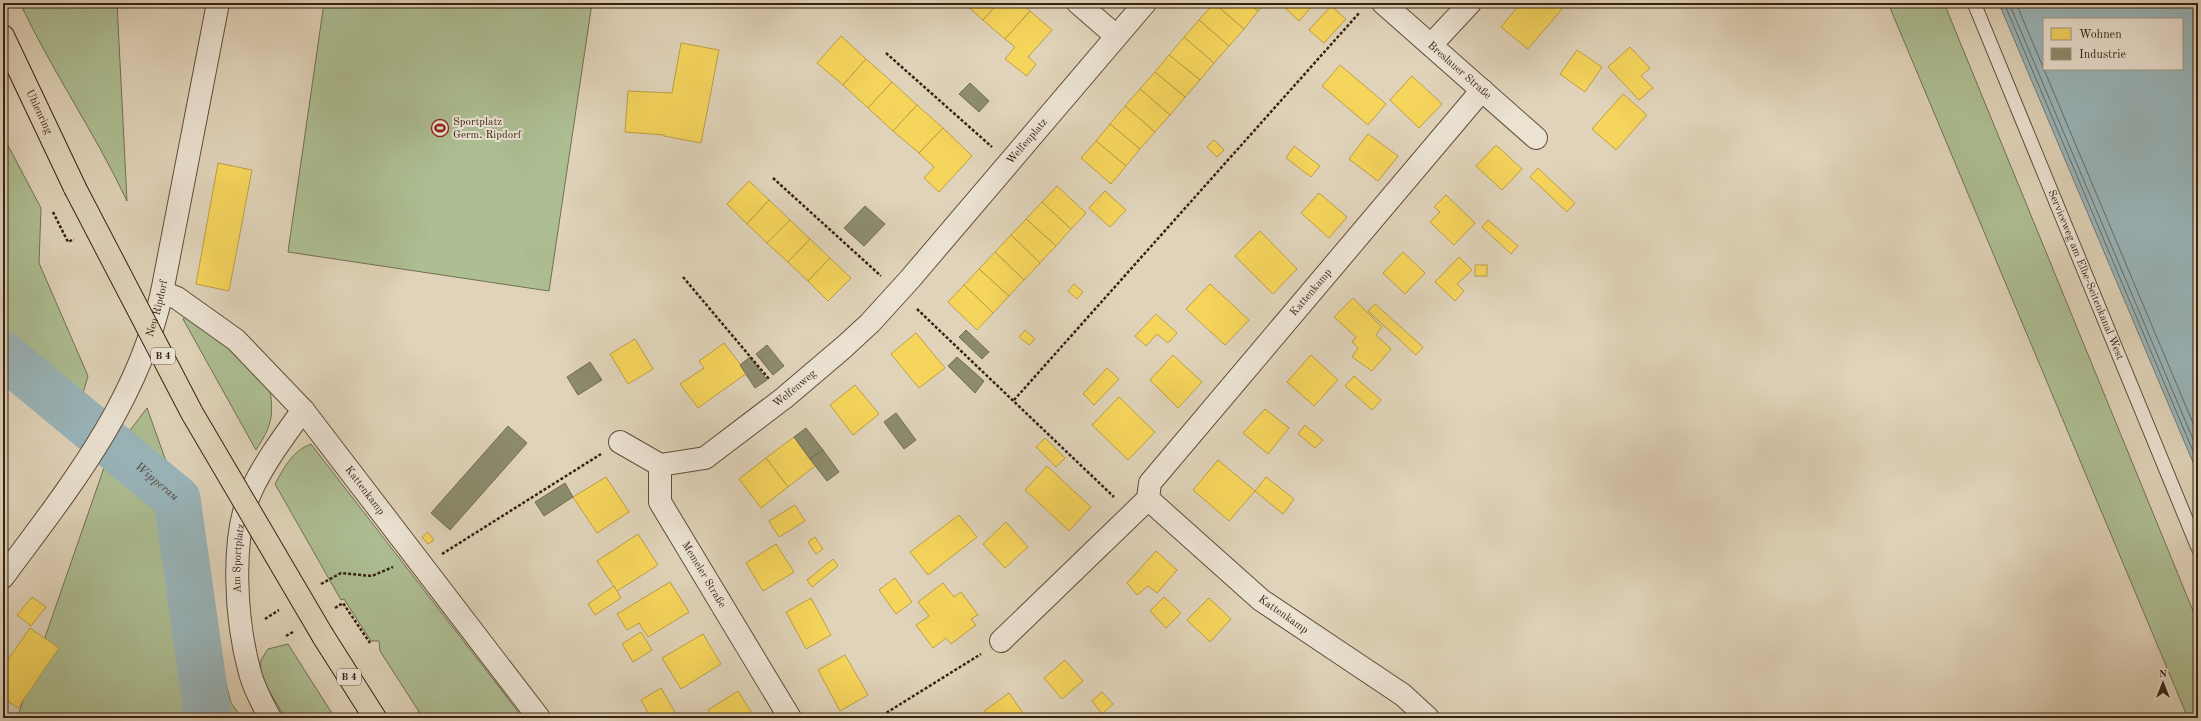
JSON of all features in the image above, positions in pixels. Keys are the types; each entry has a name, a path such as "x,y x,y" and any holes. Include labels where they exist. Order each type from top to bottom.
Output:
{"highway":[{"name":"Uhlenring","path":"3,36 75,188 192,413 323,636 376,718"}],"street":[{"name":"Neu Ripdorf","path":"3,577 90,458 117,413 152,330 162,292 218,3"},
{"path":"1078,3 1116,36"},
{"name":"Welfenplatz","path":"904,286 1145,3"},
{"path":"1431,45 1470,3"},
{"name":"Breslauer Straße","path":"1373,6 1431,45 1536,138"},
{"name":"Kattenkamp","path":"1428,718 1403,695 1261,600 1148,499 1150,483 1482,90"},
{"name":"Welfenweg","path":"660,466 705,458 784,398 850,342 904,286"},
{"name":"Kattenkamp","path":"162,292 177,298 236,340 303,410 539,718"},
{"name":"Am Sportplatz","path":"270,718 250,675 239,604 237,568 242,523 252,487 279,444 303,410"},
{"path":"620,442 660,466"},
{"name":"Memeler Straße","path":"660,466 660,502 790,718"},
{"path":"1001,641 1148,499"}],"lane":[{"name":"Serviceweg am Elbe-Seitenkanal West","path":"1974,3 2198,548"}],"path":[{"path":"1014,400 1373,6"},
{"path":"886,53 1009,163"},
{"path":"773,178 904,286 1014,400 1132,514"},
{"path":"53,212 68,242"},
{"path":"683,277 784,398"},
{"path":"423,567 620,442"},
{"path":"343,603 370,644"},
{"path":"878,718 1001,641"}],"green space":[{"path":"20,3 117,3 127,201 115,176 32,28"},
{"name":"Sportplatz Germ. Ripdorf","path":"324,3 592,3 549,291 288,252"},
{"path":"1888,3 1944,3 2198,623 2198,718 2188,718"},
{"path":"3,136 41,208 39,263 88,376 79,407 3,346"},
{"path":"185,317 229,347 270,390 272,408 270,422 265,435 256,450 183,319"},
{"path":"147,408 181,503 231,703 242,718 17,718 106,462"},
{"path":"311,444 523,718 423,718 380,651 379,641 371,641 344,599 341,600 275,484 289,461 304,447"},
{"path":"288,644 335,718 285,718 260,675 261,660 268,649"}],"water":[{"path":"1999,3 2198,3 2198,474"}],"building: Wohnen":[{"path":"964,3 998,3 983,20"},
{"path":"998,3 1021,3 1030,11 1005,39 983,20"},
{"path":"1214,3 1244,29 1229,46 1199,20"},
{"path":"1214,3 1248,3 1258,11 1244,29"},
{"path":"1248,3 1266,3 1258,11"},
{"path":"1280,3 1315,3 1299,21"},
{"path":"1521,3 1555,3 1562,9 1528,49 1501,27"},
{"path":"1331,6 1346,19 1324,43 1309,30"},
{"path":"1030,11 1052,30 1028,57 1036,64 1027,76 1005,59 1015,47 1005,39"},
{"path":"1199,20 1229,46 1214,63 1184,37"},
{"path":"841,36 866,59 843,85 817,63"},
{"path":"1184,37 1214,63 1200,80 1169,55"},
{"path":"681,43 719,50 701,143 664,135 625,132 628,91 672,93"},
{"path":"1630,47 1650,68 1641,76 1653,88 1639,100 1608,67"},
{"path":"1577,50 1602,67 1585,92 1560,74"},
{"path":"1169,55 1200,80 1185,97 1155,72"},
{"path":"866,59 892,82 868,108 843,85"},
{"path":"1340,65 1386,104 1368,125 1322,86"},
{"path":"1155,72 1185,97 1170,115 1140,89"},
{"path":"1412,76 1442,104 1419,128 1390,100"},
{"path":"892,82 917,105 893,131 868,108"},
{"path":"1140,89 1170,115 1155,132 1125,106"},
{"path":"1623,94 1647,115 1616,150 1592,129"},
{"path":"917,105 943,128 919,153 893,131"},
{"path":"1125,106 1155,132 1140,149 1110,124"},
{"path":"1110,124 1140,149 1126,166 1096,141"},
{"path":"943,128 972,156 939,192 924,178 934,167 919,153"},
{"path":"1368,134 1398,156 1378,181 1349,159"},
{"path":"1214,140 1224,150 1217,157 1207,147"},
{"path":"1096,141 1126,166 1111,184 1081,158"},
{"path":"1496,145 1522,169 1502,190 1476,166"},
{"path":"1294,146 1320,166 1311,177 1286,158"},
{"path":"218,163 252,170 229,291 196,284"},
{"path":"1538,168 1575,203 1567,212 1530,177"},
{"path":"749,181 769,200 747,224 727,204"},
{"path":"1057,186 1086,213 1071,229 1042,202"},
{"path":"1105,191 1126,210 1110,227 1089,208"},
{"path":"1319,193 1347,217 1329,238 1301,213"},
{"path":"1446,195 1475,223 1454,245 1430,222 1440,212 1434,207"},
{"path":"769,200 790,220 767,243 747,224"},
{"path":"1042,202 1071,229 1056,246 1026,219"},
{"path":"1026,219 1056,246 1040,263 1011,235"},
{"path":"790,220 810,239 788,262 767,243"},
{"path":"1488,220 1518,246 1511,254 1482,227"},
{"path":"1260,231 1297,269 1273,294 1235,256"},
{"path":"1011,235 1040,263 1024,280 995,252"},
{"path":"810,239 830,258 808,281 788,262"},
{"path":"995,252 1024,280 1009,296 979,269"},
{"path":"1403,252 1425,273 1405,294 1383,273"},
{"path":"1459,257 1472,270 1457,284 1464,291 1455,301 1435,282"},
{"path":"830,258 851,278 828,301 808,281"},
{"path":"1475,265 1487,265 1487,276 1475,276"},
{"path":"979,269 1009,296 993,313 964,285"},
{"path":"1074,284 1083,292 1077,299 1068,291"},
{"path":"1210,284 1249,320 1225,345 1186,309"},
{"path":"964,285 993,313 977,330 948,302"},
{"path":"1353,298 1382,327 1376,335 1391,349 1372,371 1352,357 1358,348 1352,342 1356,337 1334,317"},
{"path":"1375,304 1423,347 1416,355 1368,311"},
{"path":"1156,314 1177,333 1168,343 1157,334 1146,346 1135,336"},
{"path":"1025,330 1035,339 1029,345 1019,337"},
{"path":"916,333 945,368 919,388 891,354"},
{"path":"635,339 653,369 628,384 610,354"},
{"path":"724,343 747,373 698,408 680,384 704,368 699,361"},
{"path":"1173,355 1202,382 1178,408 1150,380"},
{"path":"1311,355 1338,380 1314,406 1287,382"},
{"path":"1107,368 1119,379 1094,405 1083,394"},
{"path":"1354,376 1381,400 1372,410 1345,386"},
{"path":"855,385 879,414 853,435 830,405"},
{"path":"1119,397 1155,432 1128,460 1092,425"},
{"path":"1265,409 1289,428 1268,454 1243,433"},
{"path":"1305,425 1323,440 1315,448 1298,434"},
{"path":"794,437 815,466 788,487 766,458"},
{"path":"1045,438 1065,458 1056,467 1036,447"},
{"path":"766,458 788,487 761,508 739,479"},
{"path":"1218,460 1255,491 1229,521 1193,490"},
{"path":"1047,466 1091,507 1069,531 1025,490"},
{"path":"606,477 629,512 597,533 573,497"},
{"path":"1266,477 1294,499 1283,514 1255,491"},
{"path":"795,505 805,521 779,537 769,521"},
{"path":"959,515 977,537 928,575 910,552"},
{"path":"1006,522 1028,547 1005,568 983,544"},
{"path":"428,532 434,540 428,544 422,537"},
{"path":"638,534 658,565 617,591 597,561"},
{"path":"815,537 823,549 816,554 808,542"},
{"path":"776,544 794,572 763,591 746,563"},
{"path":"1156,551 1177,570 1157,593 1148,586 1137,595 1127,583"},
{"path":"833,559 838,566 812,587 807,580"},
{"path":"895,578 912,602 896,614 879,590"},
{"path":"670,582 689,612 648,637 639,623 627,630 617,614"},
{"path":"943,583 954,597 961,592 978,615 971,619 976,625 951,644 946,638 933,648 916,625 929,616 918,602"},
{"path":"614,586 621,598 595,615 588,604"},
{"path":"32,597 46,607 31,626 17,615"},
{"path":"1164,597 1181,613 1166,628 1150,611"},
{"path":"811,598 831,635 806,649 786,612"},
{"path":"1209,598 1231,619 1210,642 1187,620"},
{"path":"30,628 59,648 18,708 3,698 3,667"},
{"path":"641,632 652,650 633,662 622,644"},
{"path":"703,634 721,664 681,689 662,658"},
{"path":"845,655 868,695 840,711 818,670"},
{"path":"1065,660 1083,681 1062,699 1044,678"},
{"path":"661,688 676,714 669,718 651,718 641,700"},
{"path":"738,691 755,718 714,718 708,710"},
{"path":"1102,692 1113,704 1102,714 1092,701"},
{"path":"1009,693 1025,716 1023,718 989,718 984,711"}],"building: Industrie":[{"path":"970,83 989,101 979,112 959,94"},
{"path":"865,206 885,224 864,246 844,228"},
{"path":"966,330 989,352 982,359 959,337"},
{"path":"767,345 784,366 773,375 756,354"},
{"path":"750,357 767,380 755,388 740,365"},
{"path":"957,357 984,381 975,393 948,366"},
{"path":"590,362 602,380 578,395 567,377"},
{"path":"896,413 916,440 904,449 884,422"},
{"path":"508,426 527,443 450,530 431,513"},
{"path":"806,428 823,450 810,459 794,437"},
{"path":"823,450 839,472 827,481 810,459"},
{"path":"565,483 573,497 544,516 535,502"}],"waterway":[{"name":"Wipperau","path":"3,355 177,499 208,718"}],"place":[{"name":"Sportplatz Germ. Ripdorf","path":"440,128"}]}
